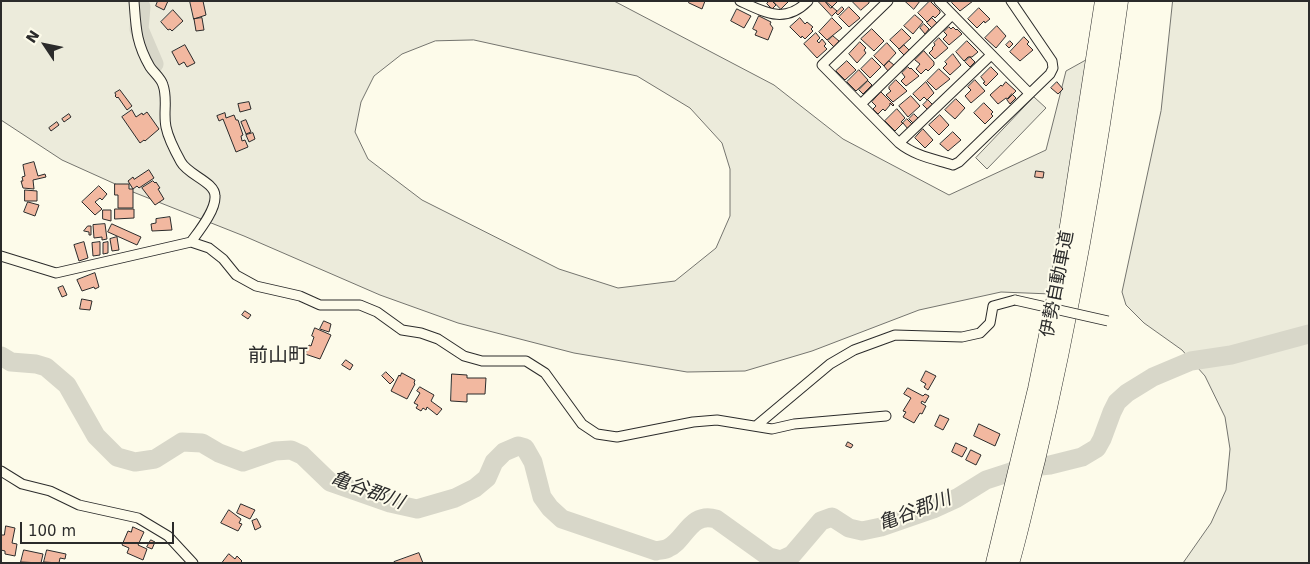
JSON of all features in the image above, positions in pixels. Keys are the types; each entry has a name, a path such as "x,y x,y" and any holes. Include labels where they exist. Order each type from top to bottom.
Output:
{"highway":[{"name":"伊勢自動車道","path":"1010,563 1008,544 1028,459 1054,384 1078,221 1104,1"},
{"name":"伊勢自動車道","path":"1078,221 1104,112 1119,1"},
{"name":"伊勢自動車道","path":"995,563 1008,544"}],"street":[{"path":"134,1 135,31 138,43 150,68 163,84 166,127 182,164 212,187 216,195 204,225 191,242"},
{"path":"740,1 759,10 779,15 790,14 802,8 808,1"},
{"path":"888,1 822,65 909,151 953,165 959,162 1053,68 1052,61 1011,1"},
{"path":"939,1 1030,92"},
{"path":"861,104 952,15"},
{"path":"899,143 991,54"},
{"path":"1,256 56,273 191,242 209,248 223,259 236,275 256,286 300,296 320,305 360,305 377,312 402,330 421,333 438,339 464,356 482,361 526,361 545,373 582,424 597,434 617,436 692,422 716,420 772,429 794,424 886,416"},
{"path":"756,426 830,364 854,350 895,335 962,337 980,333 990,323 993,306 1015,300 1108,321"},
{"path":"1,471 22,484 50,491 79,505 138,518 168,536 193,563"}],"shaded area":[{"path":"1,1 614,1 774,85 843,139 949,195 1046,150 1066,71 1111,46 1121,53 1086,222 1051,294 1001,292 919,310 812,351 745,371 687,372 574,353 458,323 380,295 244,236 133,192 62,160 1,120","holes":["474,40 637,76 690,108 722,143 730,169 730,216 716,248 675,281 618,288 559,269 422,200 368,159 355,132 361,102 374,76 402,54 435,41"]},
{"path":"1173,1 1309,1 1309,563 1183,563 1211,523 1226,490 1230,449 1225,417 1205,376 1182,350 1144,323 1126,305 1122,292 1161,111"},
{"path":"1034,97 1046,108 987,169 976,158"}],"building":[{"path":"158,1 168,1 164,10 156,6"},
{"path":"190,1 203,1 206,15 194,19"},
{"path":"689,1 705,1 702,9 689,3"},
{"path":"769,1 776,5 772,9 767,4"},
{"path":"773,1 789,1 781,9"},
{"path":"818,1 825,1 837,11 832,16"},
{"path":"825,1 838,1 831,8"},
{"path":"852,1 869,1 869,3 861,10"},
{"path":"905,1 920,1 914,9"},
{"path":"930,1 940,13 935,18 933,16 927,22 918,13"},
{"path":"953,1 973,1 960,11 952,3"},
{"path":"842,7 844,9 838,15 836,13"},
{"path":"849,7 860,18 849,27 839,17"},
{"path":"979,8 990,19 985,23 984,21 977,28 968,19"},
{"path":"737,9 751,16 744,28 731,21"},
{"path":"173,10 183,21 172,31 168,30 161,22"},
{"path":"915,15 923,22 913,34 904,26"},
{"path":"759,16 771,22 770,24 773,28 768,40 755,35 757,31 753,29"},
{"path":"202,18 204,30 196,31 194,19"},
{"path":"800,18 805,24 807,22 813,27 811,29 813,31 805,39 802,36 801,38 790,27"},
{"path":"832,18 842,28 827,40 819,32"},
{"path":"932,18 937,23 932,28 927,23"},
{"path":"924,24 929,29 925,34 920,28"},
{"path":"997,26 1006,36 996,48 985,38"},
{"path":"949,27 957,29 962,34 949,45 943,39 947,35 944,32"},
{"path":"872,29 884,41 874,51 861,39"},
{"path":"902,29 911,38 899,49 890,40"},
{"path":"816,33 820,38 817,41 819,43 822,39 827,49 817,58 804,44"},
{"path":"833,36 839,41 834,47 828,41"},
{"path":"1024,37 1029,42 1027,44 1033,50 1020,61 1010,52"},
{"path":"939,38 948,48 935,59 929,53"},
{"path":"967,41 978,52 964,61 956,52"},
{"path":"1010,41 1013,44 1009,48 1006,45"},
{"path":"860,42 866,48 864,50 866,53 857,63 849,54"},
{"path":"887,43 896,53 884,66 874,56"},
{"path":"185,45 195,63 187,67 184,62 179,65 172,52"},
{"path":"904,45 909,50 904,55 899,50"},
{"path":"924,51 934,62 934,65 928,71 926,69 921,74 916,69 920,64 915,60"},
{"path":"953,54 961,65 950,75 943,68 947,64 945,62"},
{"path":"970,57 975,62 970,67 965,62"},
{"path":"872,58 881,67 870,78 861,69"},
{"path":"847,61 856,70 845,80 836,71"},
{"path":"889,61 894,65 888,71 884,66"},
{"path":"908,67 919,76 906,86 901,81 905,77 902,73"},
{"path":"991,67 998,74 986,86 981,77"},
{"path":"939,69 950,79 936,90 927,81"},
{"path":"859,70 868,80 856,91 847,82"},
{"path":"896,80 907,91 893,102 886,95 891,91 889,87"},
{"path":"975,80 985,91 971,103 965,96 971,90 968,87"},
{"path":"868,81 872,85 863,94 859,90"},
{"path":"926,82 934,93 927,100 924,97 920,101 913,94"},
{"path":"1006,82 1016,91 1008,99 1006,98 998,104 990,95"},
{"path":"1057,82 1063,89 1058,94 1051,88"},
{"path":"120,90 132,106 127,110 118,97 115,96 115,93"},
{"path":"881,92 894,105 890,103 885,111 883,109 878,114 873,109 876,106 872,102"},
{"path":"1012,94 1016,98 1010,104 1007,100"},
{"path":"911,96 920,106 908,117 899,106"},
{"path":"956,99 965,108 955,119 945,110"},
{"path":"928,100 933,105 928,110 923,105"},
{"path":"249,102 251,109 240,112 238,104"},
{"path":"984,103 993,112 991,114 993,116 985,124 974,113"},
{"path":"897,109 905,118 895,131 885,121"},
{"path":"132,110 136,117 147,112 159,129 140,143 122,117"},
{"path":"225,113 226,118 234,115 236,120 238,120 243,135 241,136 242,141 245,140 248,147 236,152 223,119 219,121 217,116"},
{"path":"69,114 71,117 64,122 62,119"},
{"path":"914,114 918,118 913,123 909,119"},
{"path":"940,115 949,125 939,135 929,125"},
{"path":"907,119 912,124 908,129 903,123"},
{"path":"246,120 251,132 246,134 241,122"},
{"path":"57,122 59,125 51,131 49,128"},
{"path":"923,129 933,140 925,148 915,138"},
{"path":"953,132 961,140 948,151 940,144"},
{"path":"253,133 255,139 249,142 246,135"},
{"path":"34,162 38,176 45,174 46,177 33,180 34,189 23,188 21,181 23,181 22,177 25,176 23,165"},
{"path":"149,170 154,178 139,188 137,186 133,189 128,181"},
{"path":"1036,171 1044,172 1043,178 1035,177"},
{"path":"153,181 160,188 158,189 164,199 155,205 142,188"},
{"path":"115,184 129,184 129,189 133,189 133,208 118,208 118,195 115,195"},
{"path":"99,186 107,194 102,200 100,198 95,202 102,209 95,215 82,202"},
{"path":"25,190 37,191 37,201 25,201"},
{"path":"28,202 39,205 35,216 24,212"},
{"path":"115,209 134,209 134,218 115,219"},
{"path":"103,210 111,210 111,221 103,219"},
{"path":"170,217 172,230 152,231 151,224 156,223 156,219"},
{"path":"105,224 107,239 102,240 102,237 94,238 93,225"},
{"path":"112,224 141,237 137,245 108,232"},
{"path":"88,226 91,226 91,235 89,235 89,232 84,231"},
{"path":"117,237 119,250 112,251 110,239"},
{"path":"84,242 88,258 79,261 74,245"},
{"path":"100,242 100,255 93,256 92,243"},
{"path":"108,242 108,253 103,254 103,243"},
{"path":"95,273 99,287 82,291 77,280"},
{"path":"63,286 67,295 62,297 58,288"},
{"path":"82,299 92,301 90,310 80,309"},
{"path":"245,311 251,315 248,319 242,315"},
{"path":"324,321 331,324 329,332 320,329"},
{"path":"315,328 331,335 320,359 305,354 309,345 311,346"},
{"path":"346,360 353,365 350,370 342,365"},
{"path":"926,371 936,376 928,390 924,387 926,384 921,381"},
{"path":"386,372 394,380 390,384 382,376"},
{"path":"402,373 415,380 415,384 407,399 391,391 399,375"},
{"path":"452,374 467,375 467,378 486,378 485,394 467,394 467,402 451,401"},
{"path":"420,387 434,395 431,401 442,409 437,415 427,407 426,410 423,408 421,411 416,408 418,405 414,403 420,393 417,391"},
{"path":"908,388 923,396 925,394 929,396 925,403 922,401 921,403 926,406 914,423 903,417 906,412 903,411 911,398 904,394"},
{"path":"940,415 949,419 943,430 935,426"},
{"path":"979,424 1000,434 995,446 974,436"},
{"path":"848,442 853,445 851,448 846,446"},
{"path":"956,443 967,448 962,457 952,452"},
{"path":"971,450 981,455 976,465 966,460"},
{"path":"241,504 255,510 250,519 237,513"},
{"path":"229,510 241,519 239,523 242,524 238,531 221,523"},
{"path":"257,519 261,527 255,530 252,521"},
{"path":"6,526 15,528 12,543 17,544 15,556 5,554 5,551 1,550 1,535 4,535"},
{"path":"133,527 144,532 138,545 147,549 143,560 127,553 129,548 122,545 128,531 131,532"},
{"path":"151,540 155,542 152,549 147,547"},
{"path":"24,550 43,554 41,563 21,562"},
{"path":"47,550 66,554 65,559 60,558 59,563 44,562"},
{"path":"419,553 423,563 394,563 394,562"},
{"path":"229,554 235,559 237,556 242,561 240,563 222,563"}],"waterway":[{"path":"138,1 141,7 139,29 154,64"},
{"name":"亀谷郡川","path":"1,356 11,362 36,364 46,367 67,385 96,436 117,457 135,462 155,459 182,442 202,443 219,453 243,462 275,451 291,450 302,455 330,482 390,503 417,509 455,498 475,488 487,478 494,462 504,452 518,446 525,448 533,462 542,497 562,519 656,551 674,544 700,519 716,519 769,557 781,560 792,555 821,521 832,517 849,528 862,531 881,527 933,509 957,498 986,480 1023,468 1050,465 1082,457 1097,448 1117,402 1127,393 1153,377 1191,361 1231,355 1309,334"}],"district":[{"name":"前山町","path":"278,357"}]}
